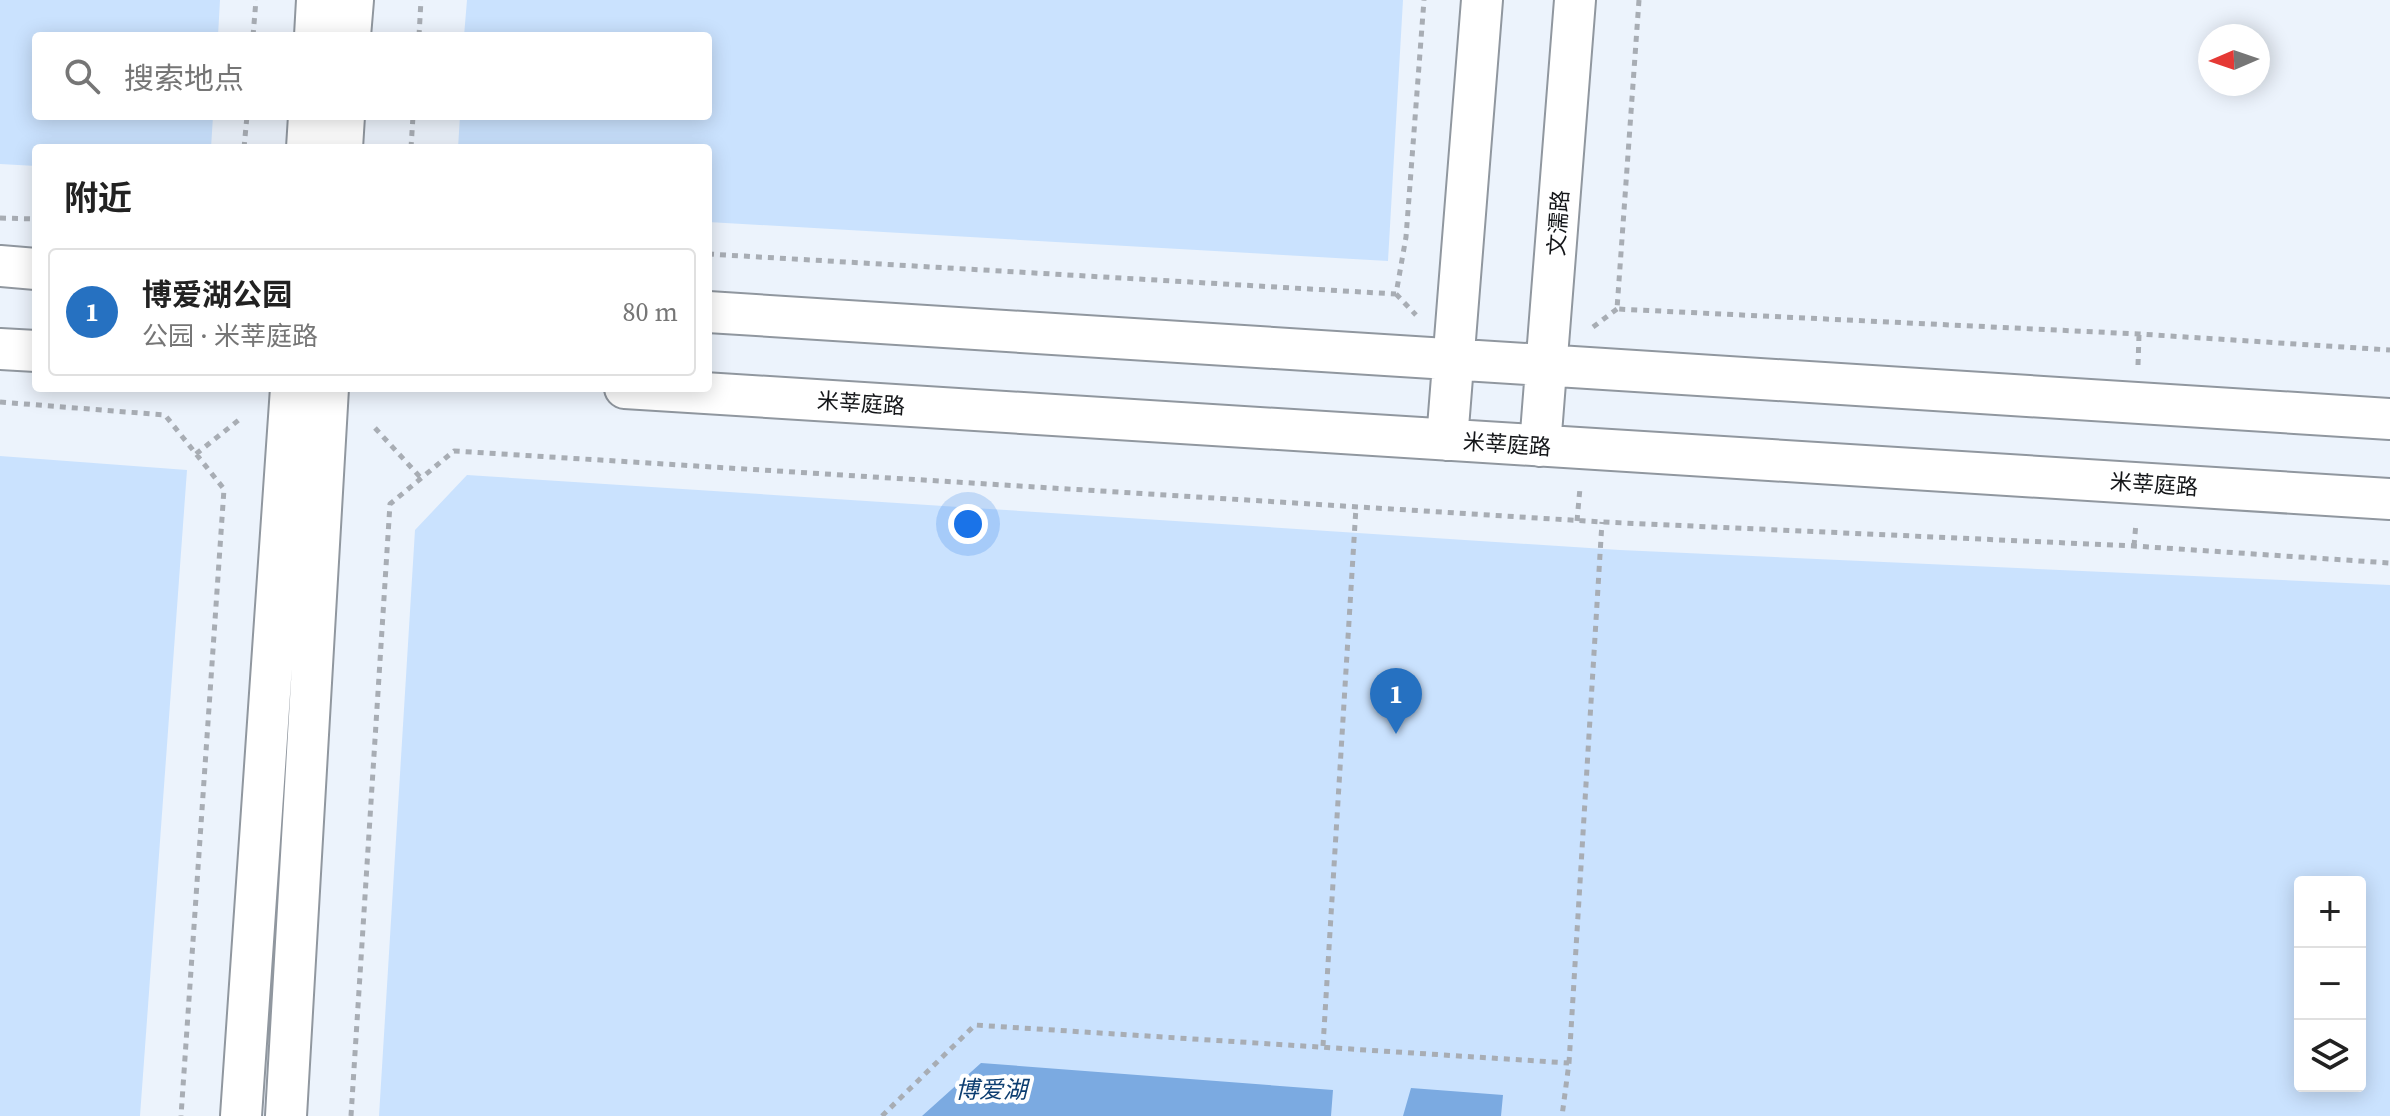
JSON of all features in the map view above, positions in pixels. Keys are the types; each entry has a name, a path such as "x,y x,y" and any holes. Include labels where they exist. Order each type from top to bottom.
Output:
{"street":[{"path":"315,32 317,0"},
{"path":"350,32 353,0"},
{"path":"1447,440 1482,0"},
{"name":"文濡路","path":"1540,446 1575,0"},
{"path":"307,144 309,120"},
{"path":"342,144 344,120"},
{"path":"0,266 32,269"},
{"path":"712,312 2390,419"},
{"path":"0,349 32,351"},
{"path":"241,1116 291,392"},
{"path":"286,1116 328,392"},
{"name":"米莘庭路","path":"688,392 2390,499"}],"path":[{"path":"253,32 256,0"},
{"path":"419,32 421,0"},
{"path":"1396,294 1406,237 1424,0"},
{"path":"1617,309 1639,0"},
{"path":"244,144 247,120"},
{"path":"411,144 413,120"},
{"path":"0,218 32,219"},
{"path":"712,254 1396,294 1416,315"},
{"path":"1592,327 1617,309 2139,334 2390,350"},
{"path":"2137,378 2139,334"},
{"path":"0,402 165,415 224,489 181,1116"},
{"path":"196,454 240,419"},
{"path":"375,428 421,478"},
{"path":"351,1116 390,504 454,451 1577,521 2134,546 2390,563"},
{"path":"1577,521 1581,479"},
{"path":"1323,1046 1356,507"},
{"path":"1562,1116 1569,1063 1602,522"},
{"path":"882,1116 975,1025 1569,1063"}],"shaded area":[{"path":"0,0 220,0 218,32 32,32 32,120 213,120 211,144 32,144 32,166 0,164"},
{"path":"467,0 1403,0 1388,261 712,222 712,144 458,144 460,120 712,120 712,32 464,32"},
{"path":"0,456 187,470 140,1116 0,1116"},
{"path":"467,475 1620,550 2390,585 2390,1116 379,1116 415,530"}],"water":[{"name":"博爱湖","path":"981,1063 1333,1090 1331,1116 922,1116"},
{"path":"1411,1088 1503,1095 1501,1116 1403,1116"}],"place":[{"name":"博爱湖公园","path":"1396,734"}]}
